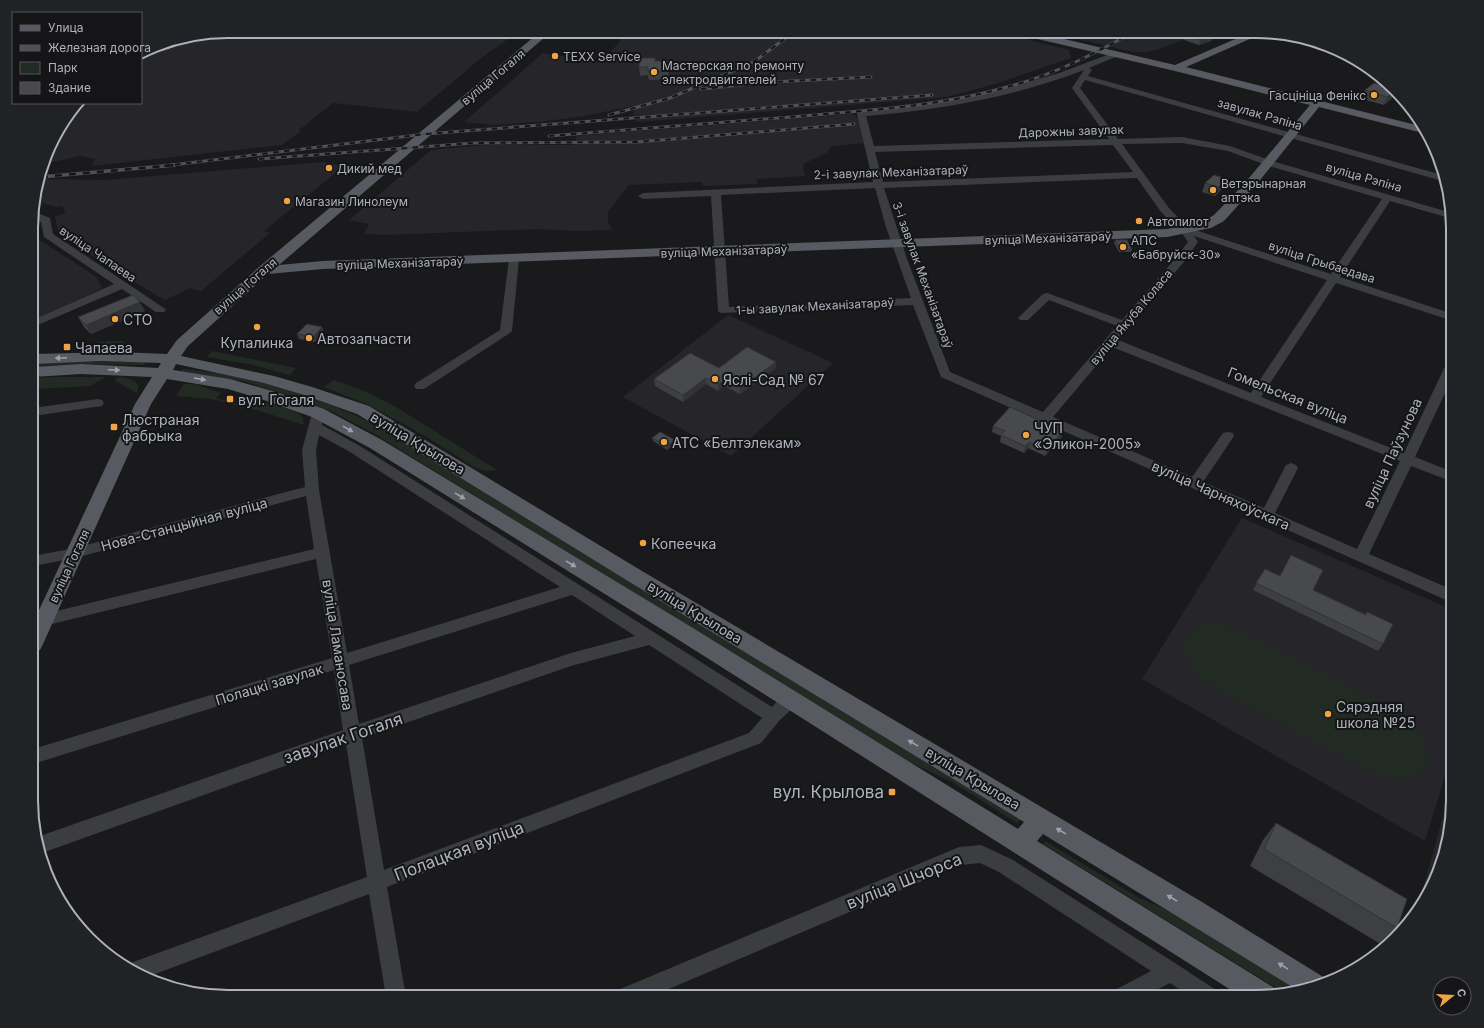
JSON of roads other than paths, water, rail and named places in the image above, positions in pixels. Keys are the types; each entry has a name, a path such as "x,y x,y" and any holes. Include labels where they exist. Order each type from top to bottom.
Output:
{"main road":[{"name":"вуліца Гогаля","path":"38,633 143,404 182,342 287,250 539,38"},
{"path":"1046,38 1176,68 1417,129"},
{"path":"1176,68 1247,38"},
{"path":"1184,230 1206,225 1219,218 1269,163 1317,103"},
{"name":"вуліца Механізатараў","path":"264,270 323,265 1140,235 1184,230"},
{"path":"287,250 295,259 323,265"},
{"name":"вуліца Крылова","path":"38,359 90,357 166,366 245,372 328,396 363,410 1309,983"},
{"name":"вуліца Крылова","path":"38,372 166,366 273,397 316,420 382,448 674,627 1254,990"},
{"path":"1021,844 1040,819"}],"street":[{"name":"3-і завулак Механізатараў","path":"945,374 896,243 878,185 871,149 860,114 962,102 1026,86 1092,64 1116,54"},
{"path":"1092,64 1076,88 1165,210 1184,230"},
{"name":"завулак Рэпіна","path":"1083,77 1439,177"},
{"name":"Дарожны завулак","path":"871,149 1182,140 1230,150 1269,163"},
{"name":"вуліца Рэпіна","path":"1269,163 1446,214"},
{"name":"2-і завулак Механізатараў","path":"643,196 1139,175"},
{"path":"716,193 720,251"},
{"path":"1254,398 1388,197"},
{"name":"вуліца Чапаева","path":"38,216 46,220 48,235 160,310"},
{"name":"вуліца Грыбаедава","path":"1184,230 1446,316"},
{"name":"вуліца Якуба Коласа","path":"1045,418 1112,342 1164,277 1186,254 1193,242 1184,230"},
{"name":"1-ы завулак Механізатараў","path":"720,251 724,311 918,301"},
{"path":"420,386 506,331 514,259"},
{"path":"38,322 122,285"},
{"path":"1024,318 1047,296 1125,325"},
{"name":"Гомельская вуліца","path":"1112,342 1446,474"},
{"name":"вуліца Чарняхоўскага","path":"945,374 1267,514 1360,557 1446,594"},
{"name":"вуліца Паўзунова","path":"1360,557 1446,377"},
{"path":"38,411 98,403"},
{"path":"316,420 355,449 772,716"},
{"name":"вуліца Ламаносава","path":"316,420 309,450 312,490 395,990"},
{"path":"1195,483 1228,436"},
{"path":"1267,514 1290,468"},
{"name":"Нова-Станцыйная вуліца","path":"38,560 75,553 312,490"},
{"name":"вуліца Гогаля","path":"44,620 259,569 323,552"},
{"name":"Полацкі завулак","path":"38,755 574,589"},
{"name":"завулак Гогаля","path":"43,844 352,734 571,660 650,638"},
{"name":"Полацкая вуліца","path":"142,969 376,882 755,738 772,716 790,700"},
{"name":"вуліца Шчорса","path":"642,990 959,856 981,854 1006,866 1198,990"},
{"path":"1136,990 1171,972"}],"railway":[{"path":"609,115 670,98 742,67 755,61 786,38"},
{"path":"549,136 867,111 956,99 985,93 1046,75 1091,55 1122,38"},
{"path":"701,89 772,82 871,77"},
{"path":"164,166 425,134 932,95"},
{"path":"259,159 474,143 637,142 854,124"},
{"path":"164,166 175,165"},
{"path":"45,177 164,166"}],"place":[{"name":"TEXX Service","path":"555,56"},
{"name":"Мастерская по ремонту электродвигателей","path":"654,72"},
{"name":"Гасцініца Фенікс","path":"1374,95"},
{"name":"Дикий мед","path":"329,168"},
{"name":"Ветэрынарная аптэка","path":"1213,190"},
{"name":"Магазин Линолеум","path":"287,201"},
{"name":"Автопилот","path":"1139,221"},
{"name":"АПС «Бабруйск-30»","path":"1123,247"},
{"name":"СТО","path":"115,319"},
{"name":"Купалинка","path":"257,327"},
{"name":"Автозапчасти","path":"309,338"},
{"name":"Чапаева","path":"67,347"},
{"name":"Яслі-Сад № 67","path":"715,379"},
{"name":"вул. Гогаля","path":"230,399"},
{"name":"Люстраная фабрыка","path":"114,427"},
{"name":"ЧУП «Эликон-2005»","path":"1026,435"},
{"name":"АТС «Белтэлекам»","path":"664,442"},
{"name":"Копеечка","path":"643,543"},
{"name":"Сярэдняя школа №25","path":"1328,714"},
{"name":"вул. Крылова","path":"892,792"}]}
